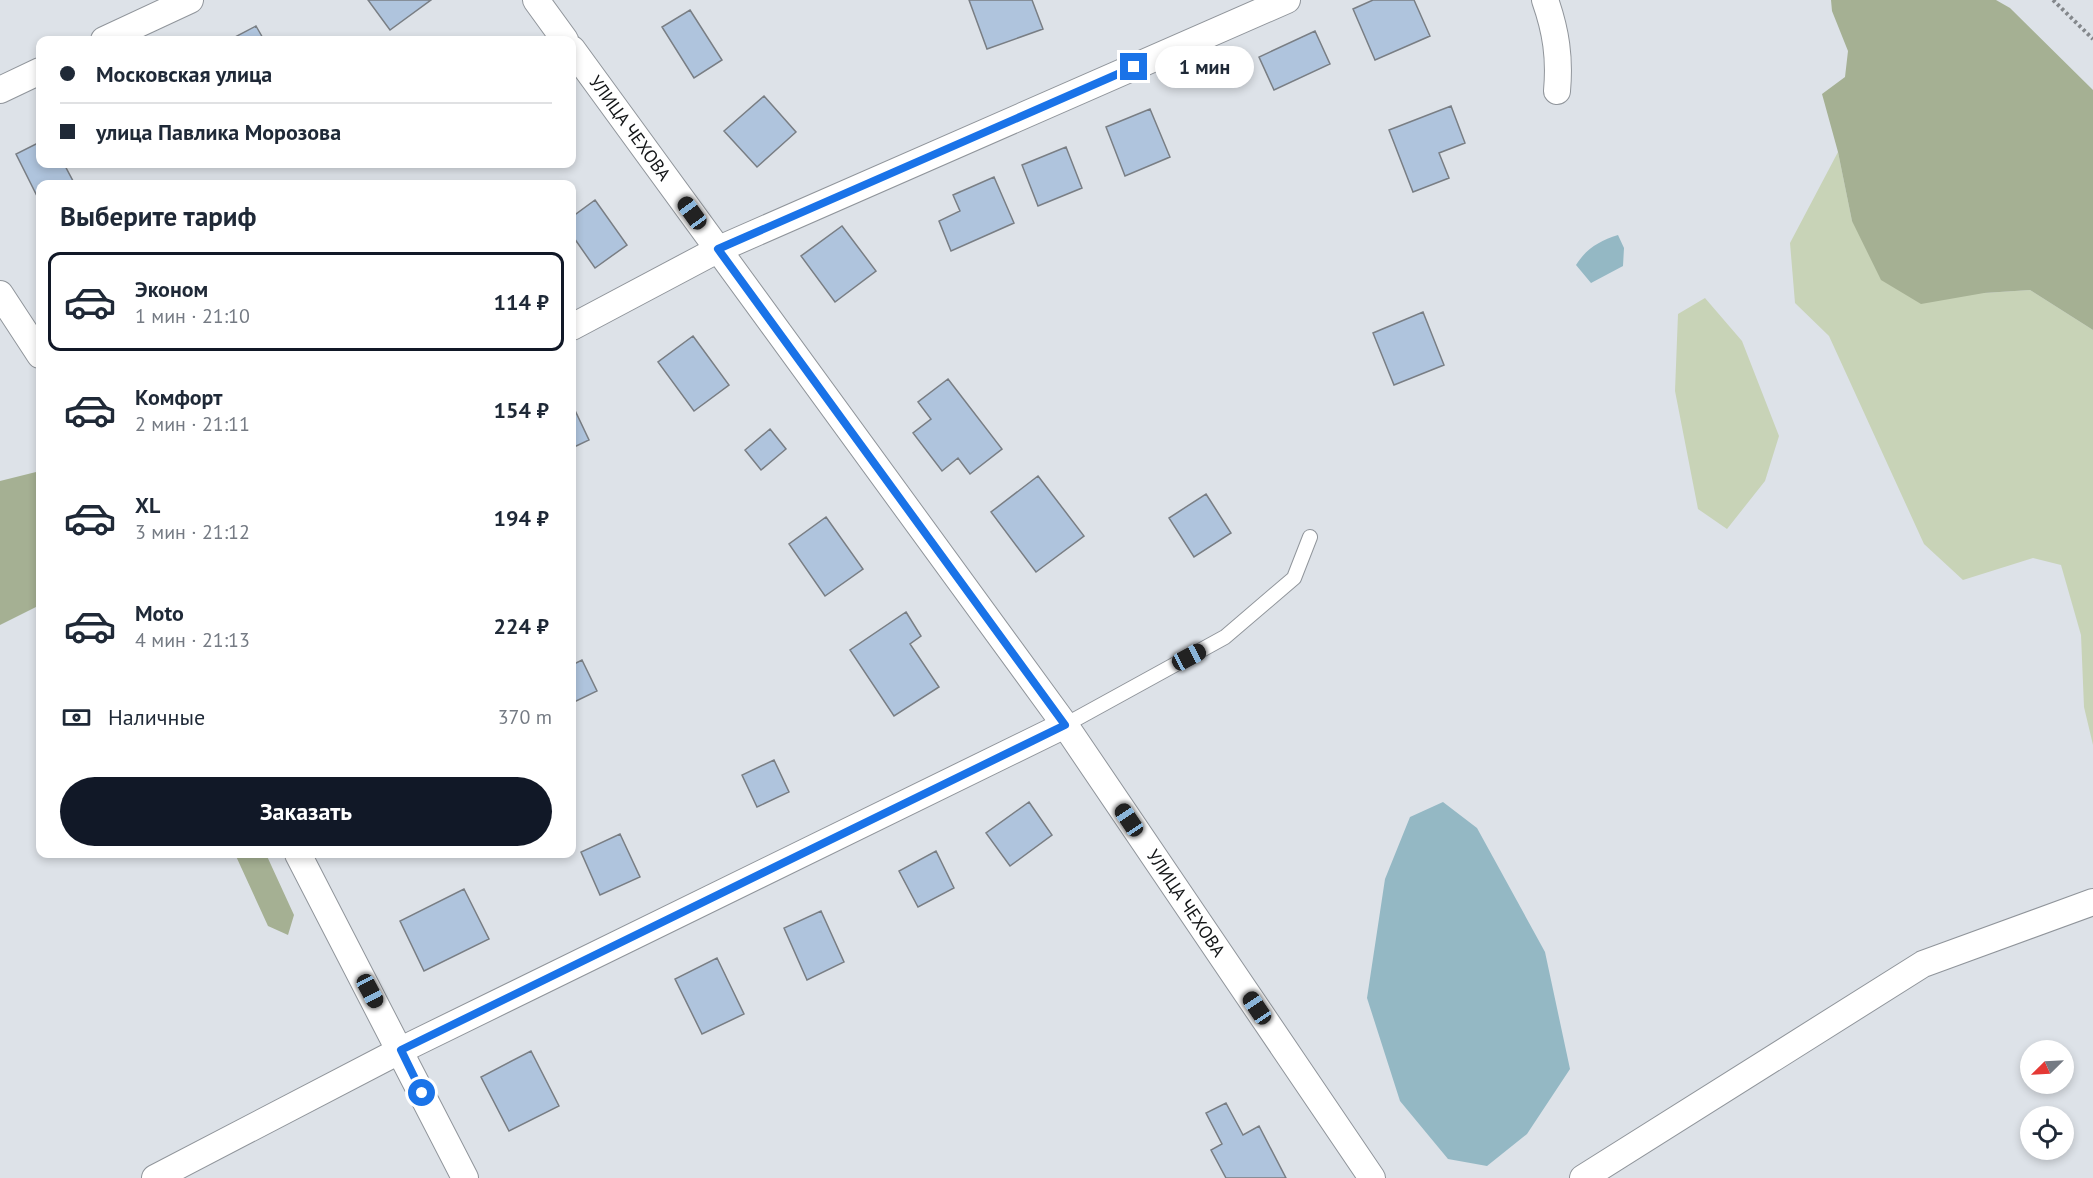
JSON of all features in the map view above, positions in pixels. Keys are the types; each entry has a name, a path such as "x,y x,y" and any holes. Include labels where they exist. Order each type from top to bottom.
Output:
{"street":[{"path":"112,36 189,0"},
{"path":"536,0 562,36"},
{"path":"576,325 718,249 1287,0"},
{"path":"1545,0 1553,23 1560,62 1557,91"},
{"name":"УЛИЦА ЧЕХОВА","path":"576,54 1065,725 1372,1178"},
{"path":"0,90 36,73"},
{"path":"0,294 36,349"},
{"path":"155,1178 401,1050 1065,725"},
{"path":"300,858 465,1178"},
{"path":"1583,1178 1923,964 2093,902"}],"lane":[{"path":"1065,725 1225,638 1293,578 1310,537"}],"path":[{"path":"2054,0 2093,39"}],"green space":[{"path":"1831,0 1996,0 2010,8 2093,90 2093,330 2030,290 1984,293 1921,304 1881,280 1852,221 1838,152 1822,94 1845,77 1848,51 1832,11"},
{"path":"1838,152 1852,221 1984,293 2030,290 2093,330 2093,745 2084,707 2081,635 2061,565 2033,558 1963,580 1924,544 1829,336 1795,303 1790,243"},
{"path":"1705,298 1742,341 1779,436 1765,481 1727,529 1698,509 1675,391 1678,314"},
{"path":"36,472 36,607 0,625 0,481"},
{"path":"237,858 268,858 294,915 288,935 268,926"}],"water":[{"path":"1618,235 1624,248 1623,266 1591,283 1576,265 1594,246"},
{"path":"1443,802 1477,828 1545,952 1570,1069 1527,1134 1487,1166 1448,1159 1400,1101 1367,998 1385,879 1410,817"}],"building":[{"path":"368,0 431,0 390,30"},
{"path":"969,0 1032,0 1043,29 987,49"},
{"path":"1373,0 1414,0 1430,36 1375,60 1353,9"},
{"path":"690,10 722,60 694,78 662,27"},
{"path":"256,26 262,36 237,36"},
{"path":"1315,31 1330,64 1274,90 1259,57"},
{"path":"764,96 796,132 757,167 724,131"},
{"path":"1451,106 1465,143 1439,153 1449,178 1413,192 1389,130"},
{"path":"1150,109 1170,157 1125,176 1106,127"},
{"path":"36,144 36,168 66,168 72,180 36,180 36,194 16,154"},
{"path":"1066,147 1082,188 1038,206 1022,165"},
{"path":"994,177 1014,223 951,251 939,221 960,211 953,195"},
{"path":"595,200 627,245 595,268 576,241 576,214"},
{"path":"842,226 876,271 835,302 801,256"},
{"path":"1423,312 1444,365 1394,385 1373,333"},
{"path":"693,336 729,385 694,411 658,362"},
{"path":"948,379 1002,449 970,474 958,458 942,471 913,433 931,419 918,402"},
{"path":"576,412 589,440 576,446"},
{"path":"770,429 786,449 761,470 745,450"},
{"path":"1038,476 1084,536 1036,572 991,512"},
{"path":"1206,494 1231,533 1194,557 1169,518"},
{"path":"826,517 863,569 825,596 789,544"},
{"path":"906,612 921,636 910,644 939,687 894,716 850,650"},
{"path":"582,660 597,691 576,701 576,663"},
{"path":"774,760 789,792 757,807 742,775"},
{"path":"1029,802 1052,835 1010,866 986,833"},
{"path":"620,834 640,877 600,895 581,852"},
{"path":"936,851 954,888 918,907 899,871"},
{"path":"464,889 489,939 424,971 400,921"},
{"path":"821,911 844,962 807,980 784,928"},
{"path":"717,958 744,1014 702,1034 675,979"},
{"path":"531,1051 559,1106 509,1131 481,1077"},
{"path":"1226,1103 1243,1135 1259,1126 1286,1178 1226,1178 1211,1150 1222,1144 1206,1113"}],"route":[{"path":"422,1093 401,1050 1065,725 718,249 1134,67"}]}
